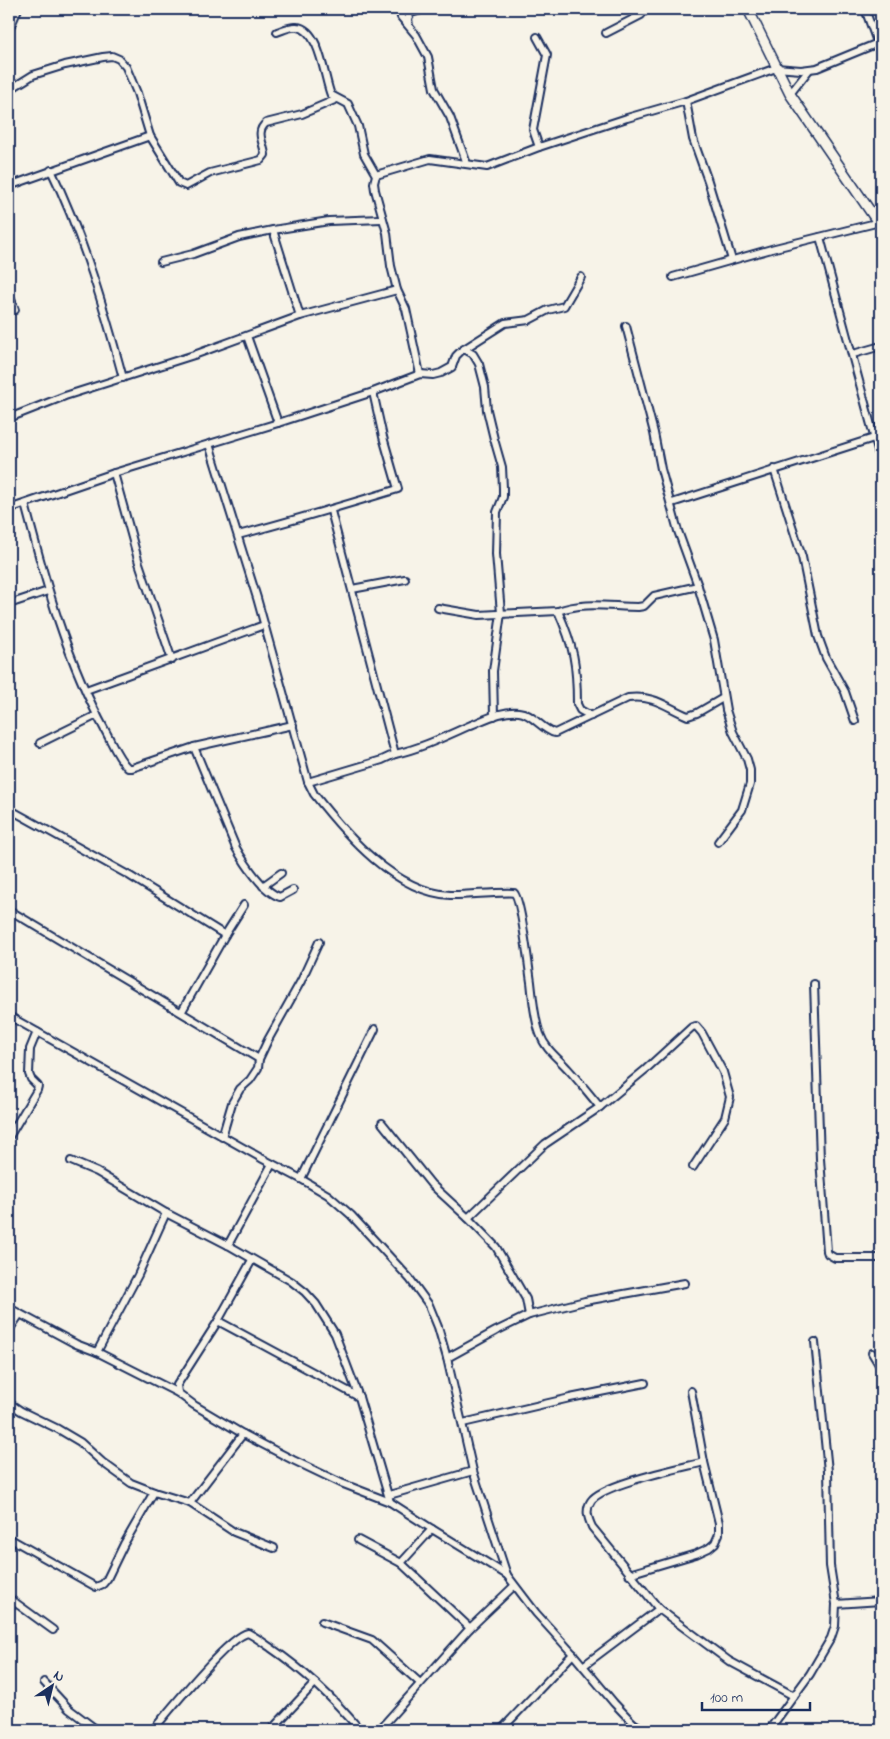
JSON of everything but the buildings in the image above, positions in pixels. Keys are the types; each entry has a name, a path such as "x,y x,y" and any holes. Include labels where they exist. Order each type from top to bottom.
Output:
{"street":[{"path":"9,30 18,9"},
{"path":"398,9 401,18 409,26 428,57 434,89 450,117 467,164"},
{"path":"409,26 408,18 411,13 426,9"},
{"path":"606,33 641,14 646,9"},
{"path":"673,277 820,237 880,224 790,94 748,9"},
{"path":"865,9 881,53"},
{"path":"278,32 292,27 307,31 321,56 326,83 331,95 348,104 358,126 364,154 376,175 374,183 387,233 391,266 397,290 406,309 420,374"},
{"path":"537,37 547,55 533,130 539,147"},
{"path":"376,175 430,160 487,167 539,147 686,102 776,68 809,70 878,43"},
{"path":"9,90 33,75 65,65 112,56 119,59 126,67 137,92 150,136 179,183 186,186 210,173 261,160 265,155 260,133 266,123 302,114 337,99"},
{"path":"790,94 809,70"},
{"path":"686,102 693,139 732,260"},
{"path":"9,186 150,136"},
{"path":"51,170 65,199 78,234 123,378"},
{"path":"162,262 193,254 239,237 273,230 329,221 382,219"},
{"path":"273,230 300,316"},
{"path":"820,237 881,462"},
{"path":"9,509 114,473 373,392 420,374 433,375 447,371 452,367 456,356 464,349 505,323 529,320 548,310 564,306 582,277"},
{"path":"9,418 65,396 247,336 300,316 397,290"},
{"path":"9,294 15,310"},
{"path":"626,326 678,531 698,586 714,640 723,698 733,732 747,759 750,784 742,810 718,842"},
{"path":"247,336 278,423"},
{"path":"853,354 881,346"},
{"path":"464,349 473,354 479,364 485,386 487,410 502,467 503,497 497,512 496,554 501,613 493,672 494,716"},
{"path":"238,535 309,515 331,511 398,489 383,437 373,392"},
{"path":"672,503 874,438"},
{"path":"209,444 238,535 308,782 314,794 372,858 405,881 429,893 451,895 508,892 514,894 517,898 521,916 535,1014 540,1035 548,1050 569,1070 600,1107"},
{"path":"774,469 802,557 818,636 826,658 845,692 855,721"},
{"path":"114,473 139,563 172,660"},
{"path":"25,504 48,591 69,653 97,715 128,768 194,747 292,725"},
{"path":"331,511 395,754"},
{"path":"352,589 405,580"},
{"path":"438,608 471,614 558,611 568,607 594,605 638,608 644,606 654,596 698,586"},
{"path":"9,604 48,591"},
{"path":"558,611 574,657 577,704 580,710 591,716"},
{"path":"86,690 264,625"},
{"path":"308,782 413,750 494,716 518,711 555,734 628,698 637,697 659,701 688,716 723,698"},
{"path":"40,744 97,715"},
{"path":"194,747 236,848 242,858 263,886 274,896 280,897 294,890"},
{"path":"9,809 130,876 225,935"},
{"path":"263,886 281,873"},
{"path":"182,1011 244,905"},
{"path":"9,910 182,1011 259,1059"},
{"path":"222,1137 232,1103 258,1068 259,1059 319,942"},
{"path":"814,984 820,1159 827,1251 828,1254 835,1258 881,1258"},
{"path":"9,1016 222,1137 301,1178 328,1195 351,1215 410,1279 429,1305 438,1327 473,1470 507,1575 536,1614 633,1723 645,1730"},
{"path":"468,1218 545,1144 600,1107 646,1069 692,1027 698,1027 724,1072 730,1097 725,1118 693,1167"},
{"path":"301,1178 375,1030"},
{"path":"9,1137 37,1090 38,1086 30,1077 29,1067 30,1049 37,1032"},
{"path":"382,1123 431,1184 496,1247 526,1299 530,1315"},
{"path":"70,1161 97,1172 166,1213 228,1245 291,1281 305,1292 316,1304 335,1334 359,1397 390,1498"},
{"path":"228,1245 272,1164"},
{"path":"96,1352 138,1275 166,1213"},
{"path":"178,1393 177,1385 218,1320 252,1260"},
{"path":"447,1358 530,1315 585,1301 684,1283"},
{"path":"9,1308 76,1344 178,1393 194,1405 243,1434 342,1483 390,1498 432,1529 507,1575"},
{"path":"9,1330 20,1314"},
{"path":"218,1320 359,1397"},
{"path":"769,1730 810,1674 831,1638 835,1626 836,1604 830,1566 828,1471 816,1342"},
{"path":"872,1353 881,1368"},
{"path":"463,1423 645,1383"},
{"path":"629,1574 696,1554 715,1543 719,1534 719,1523 704,1462 691,1391"},
{"path":"9,1403 80,1442 102,1462 130,1483 190,1503 234,1532 274,1548"},
{"path":"190,1503 243,1434"},
{"path":"704,1462 608,1489 591,1500 587,1508 592,1527 659,1609 729,1661 794,1696"},
{"path":"390,1498 473,1470"},
{"path":"9,1538 96,1587 103,1584 107,1579 124,1544 154,1492"},
{"path":"401,1563 432,1529"},
{"path":"358,1540 401,1563 470,1628"},
{"path":"379,1730 470,1628 514,1586"},
{"path":"9,1598 54,1630"},
{"path":"836,1604 881,1601"},
{"path":"583,1666 659,1609"},
{"path":"322,1622 372,1640 420,1683"},
{"path":"153,1730 222,1653 245,1634 252,1635 315,1683 330,1696 360,1730"},
{"path":"501,1730 573,1654"},
{"path":"44,1682 70,1709 97,1730"},
{"path":"271,1730 315,1683"},
{"path":"626,1730 633,1723"}]}
